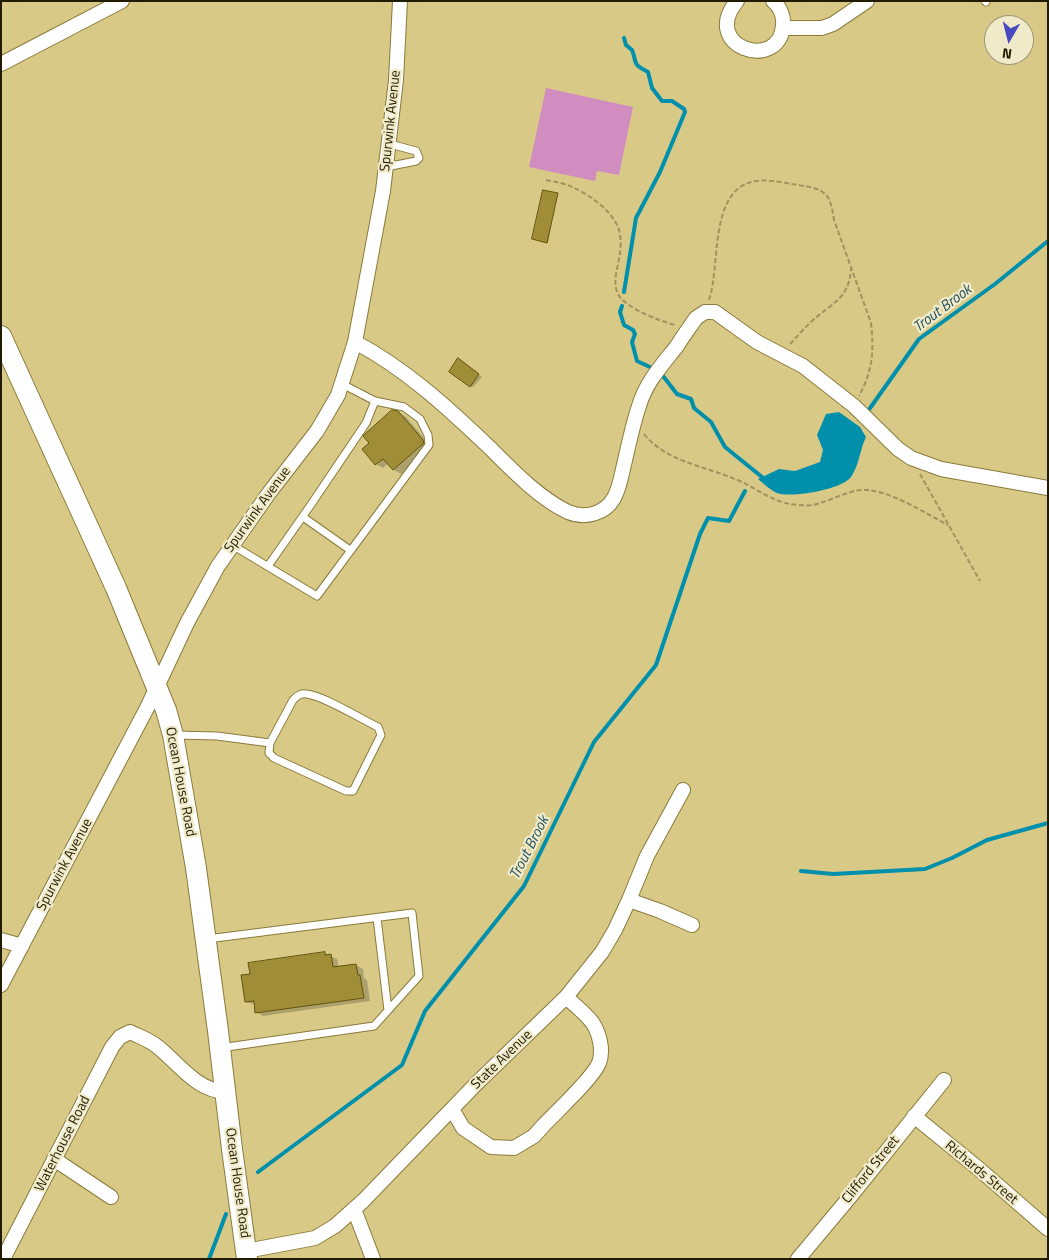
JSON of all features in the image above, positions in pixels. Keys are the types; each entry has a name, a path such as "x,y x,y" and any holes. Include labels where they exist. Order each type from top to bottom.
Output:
{"main road":[{"name":"Ocean House Road","path":"1,336 116,588 166,710 173,736 196,868 247,1255"}],"street":[{"path":"1,64 122,1"},
{"name":"Spurwink Avenue","path":"1,985 157,688 187,623 218,566 269,493 317,432 338,395 356,342 390,144 396,80 400,1"},
{"path":"737,1 729,11 726,25 736,45 745,50 755,52 766,50 774,45 780,37 783,28 782,12 773,1"},
{"path":"783,28 822,28 832,24 867,1"},
{"path":"356,342 378,354 436,397 524,481 556,505 570,512 582,515 594,514 606,509 614,498 645,390 655,373 689,327 696,318 705,312 715,312 757,342 803,366 854,406 898,449 911,458 941,469 1048,488"},
{"name":"State Avenue","path":"247,1255 315,1238 325,1233 354,1209 477,1082 566,997 602,952 629,900 647,856 683,790"},
{"path":"629,900 692,925"},
{"path":"1,940 22,946"},
{"path":"452,1109 463,1128 491,1147 514,1148 534,1136 592,1074 599,1062 601,1049 598,1035 592,1023 566,997"},
{"name":"Waterhouse Road","path":"3,1259 112,1047 120,1037 130,1032 149,1040 188,1075 206,1088 216,1092 225,1092"},
{"name":"Clifford Street","path":"798,1259 944,1080"},
{"name":"Richards Street","path":"914,1116 1048,1229"},
{"path":"54,1159 111,1197"},
{"path":"354,1209 373,1259"}],"lane":[{"path":"386,167 416,161 419,158 416,152 390,144"},
{"path":"232,546 316,596 429,445 428,436 420,418 404,407 375,401 342,384"},
{"path":"268,566 366,423 375,401"},
{"path":"303,517 350,550"},
{"path":"306,694 318,697 378,727 380,735 352,791 346,792 274,758 269,753 270,743 293,700 298,695 306,694"},
{"path":"173,736 217,736 270,743"},
{"path":"206,940 412,913 419,976 374,1026 220,1048"},
{"path":"377,918 388,1010"}],"path":[{"path":"546,180 570,186 585,194 610,215 619,230 620,240 615,281 617,292 621,299 632,307 666,323 689,327"},
{"path":"705,312 713,289 719,225 728,199 736,190 746,184 757,181 780,182 818,189 827,194 871,323 873,340 872,362 868,377 854,406"},
{"path":"782,355 811,321 835,303 848,288 851,267"},
{"path":"635,423 650,441 665,452 790,504 813,505 848,493 868,490 885,494 917,508 948,525"},
{"path":"911,458 980,581"}],"shaded area":[{"path":"546,88 633,107 619,175 597,171 595,181 529,167"}],"water":[{"path":"839,412 860,427 866,437 854,473 846,482 816,492 784,494 774,492 758,479 779,469 795,471 820,462 823,450 817,435 826,414"}],"building":[{"path":"543,190 558,193 547,243 532,239"},
{"path":"458,358 479,374 470,387 449,372"},
{"path":"392,410 398,411 424,443 393,470 383,459 375,465 362,449 369,443 363,436"},
{"path":"325,952 325,955 331,954 333,967 356,964 364,998 255,1013 254,1001 245,1002 241,975 250,974 248,963"}],"waterway":[{"path":"624,38 626,45 632,50 637,65 648,72 652,88 662,101 672,101 684,109 685,112 660,172 636,218 624,292"},
{"name":"Trout Brook","path":"868,411 919,339 995,284 1048,241"},
{"path":"622,306 620,312 624,325 633,330 635,334 632,342 637,361 652,368"},
{"path":"663,376 677,394 691,399 694,408 711,422 725,447 762,477"},
{"name":"Trout Brook","path":"258,1172 402,1065 425,1011 524,886 594,742 656,665 700,534 708,518 729,521 745,491"},
{"path":"801,871 833,874 925,869 987,840 1048,823"},
{"name":"Trout Brook","path":"209,1259 226,1214"}]}
